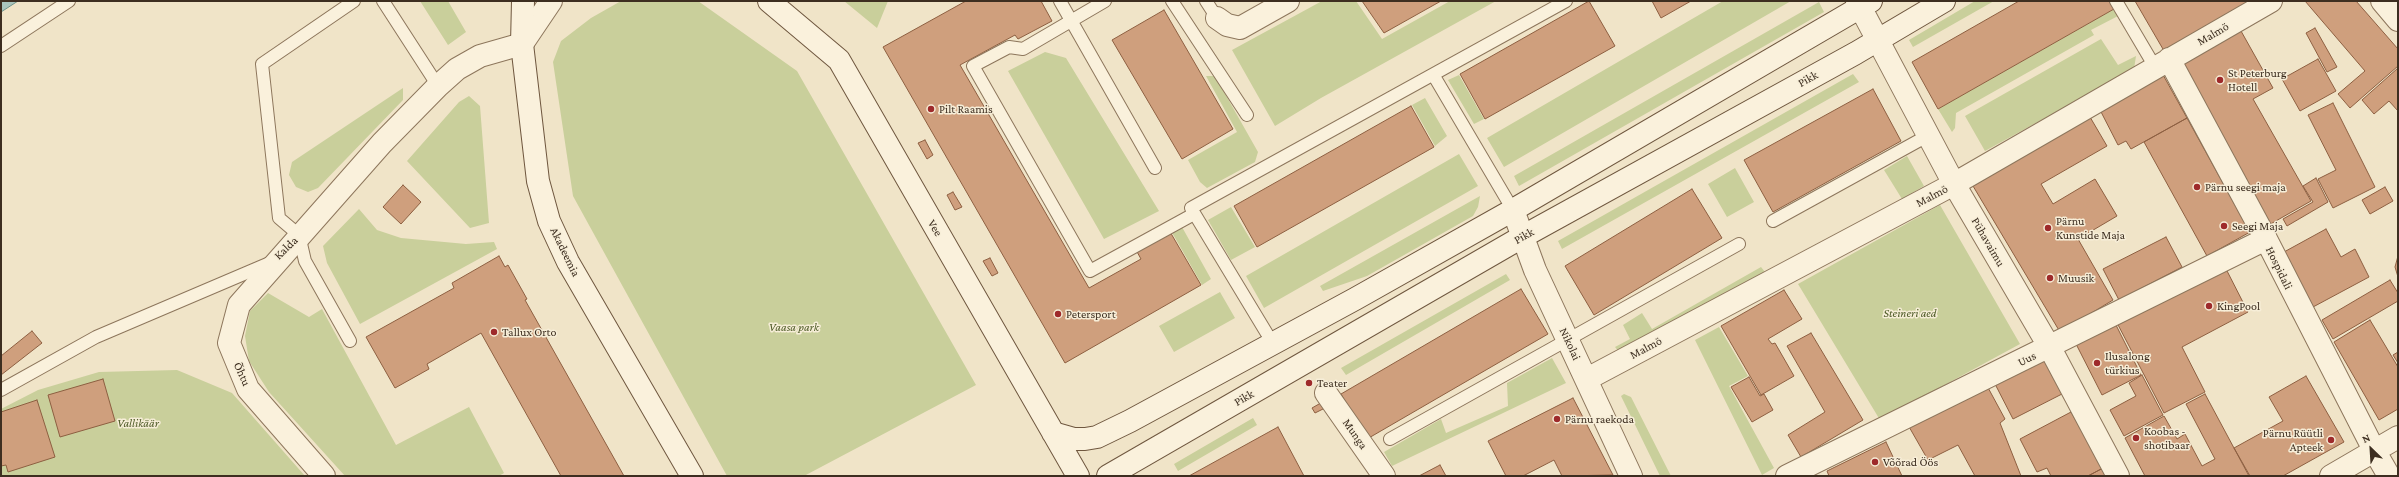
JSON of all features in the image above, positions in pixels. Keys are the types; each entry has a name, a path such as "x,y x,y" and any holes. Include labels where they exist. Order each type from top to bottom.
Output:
{"street":[{"name":"Akadeemia","path":"523,1 522,44 538,181 549,221 568,262 692,476"},
{"path":"522,44 551,1"},
{"name":"Vee","path":"769,1 839,60 1078,476"},
{"path":"1212,9 1227,25 1240,28 1288,1"},
{"name":"Pikk","path":"1108,476 1522,237 1944,1"},
{"name":"Malmö","path":"1587,379 1954,184 2271,1"},
{"path":"2382,1 2398,20"},
{"path":"1053,433 1074,439 1097,437 1354,299 1513,210 1863,3"},
{"name":"Pühavaimu","path":"1863,3 1878,38 1954,184 2050,348 2118,476"},
{"name":"Kalda","path":"277,260 438,86 457,69 480,56 522,44"},
{"name":"Hospidali","path":"2162,63 2266,239 2308,325 2374,450 2390,476"},
{"name":"Nikolai","path":"1513,210 1535,270 1631,476"},
{"name":"Uus","path":"1787,476 2050,348 2266,239"},
{"name":"Õhtu","path":"277,260 239,304 229,343 248,389 324,476"},
{"name":"Munga","path":"1326,393 1384,476"},
{"path":"2331,476 2398,437"}],"lane":[{"path":"1,46 69,1"},
{"path":"350,341 305,261 300,235 279,218 262,64 354,1"},
{"path":"383,1 438,86"},
{"path":"1060,1 1155,168"},
{"path":"1105,1 1070,20 1023,49 1009,47 973,66 1090,271 1194,214"},
{"path":"1172,1 1247,115"},
{"path":"1272,342 1191,208 1434,76 1566,1"},
{"path":"2116,1 2162,63"},
{"path":"1434,76 1513,210"},
{"path":"1773,221 1929,135"},
{"path":"1390,439 1569,341 1739,244"},
{"name":"Kalda","path":"1,390 96,337 277,260"}],"green space":[{"path":"420,1 448,1 466,32 448,45"},
{"name":"Vaasa park","path":"621,1 698,1 797,71 976,385 804,476 727,476 573,196 553,62 561,41 591,18"},
{"path":"844,1 888,1 877,28"},
{"path":"1322,1 1356,1 1382,39 1450,1 1496,1 1321,98 1275,126 1232,50"},
{"path":"1723,1 1791,1 1504,167 1487,138"},
{"path":"1975,1 1994,1 1913,47 1909,40"},
{"path":"1819,2 1824,12 1519,186 1514,176"},
{"path":"2114,9 2118,16 2091,30 2094,35 1956,113 1955,128 1952,132 1938,109"},
{"path":"2101,39 2118,65 2136,56 2134,69 1985,151 1965,116"},
{"path":"1045,52 1066,58 1159,211 1104,239 1008,71"},
{"path":"1853,74 1859,82 1562,249 1558,241"},
{"path":"1459,75 1484,119 1474,124 1448,80"},
{"path":"1206,76 1215,76 1258,152 1255,162 1207,188 1200,182 1188,160 1237,132"},
{"path":"403,88 403,100 318,188 308,192 296,187 289,175 292,162"},
{"path":"469,96 480,106 489,223 470,228 407,161 459,102"},
{"path":"1425,98 1447,136 1435,146 1412,105"},
{"path":"1459,154 1478,186 1264,308 1246,276"},
{"path":"1907,156 1924,186 1902,199 1884,170"},
{"path":"1735,168 1754,202 1727,217 1708,184"},
{"path":"1480,196 1478,207 1473,216 1367,276 1323,291 1320,286"},
{"name":"Steineri aed","path":"1940,205 2020,344 1880,420 1798,284"},
{"path":"1231,207 1255,247 1231,260 1208,220"},
{"path":"359,209 377,230 401,238 466,244 494,242 497,249 360,324 327,263 323,246"},
{"path":"1182,227 1211,279 1202,285 1170,229"},
{"path":"1761,267 1765,272 1620,353 1615,347 1630,339 1623,325 1642,313 1652,329"},
{"path":"1506,274 1510,280 1346,375 1341,368"},
{"path":"1220,292 1235,318 1174,352 1159,326"},
{"path":"268,293 309,317 322,309 396,445 469,407 504,473 499,476 345,476 269,392 249,361 245,336 250,311"},
{"path":"1719,327 1748,376 1729,386 1774,468 1762,475 1695,340"},
{"path":"1552,358 1566,383 1392,466 1384,452 1441,419 1446,433 1508,406 1507,383"},
{"name":"Vallikäär","path":"177,370 232,393 305,476 1,476 1,409 38,390 99,372"},
{"path":"1624,394 1631,397 1671,476 1660,476 1621,396"},
{"path":"1253,418 1257,425 1178,471 1174,464"}],"water":[{"path":"1,1 18,1 1,12"}],"building":[{"path":"966,1 1041,1 1052,21 1018,39 1015,35 960,65 1089,288 1141,259 1136,250 1169,230 1201,285 1065,363 883,47"},
{"path":"1362,1 1441,1 1384,33"},
{"path":"1589,1 1615,46 1485,119 1460,74"},
{"path":"1652,1 1691,1 1661,18"},
{"path":"2019,1 2109,1 2114,9 1938,109 1912,62"},
{"path":"2135,1 2245,1 2249,8 2167,56"},
{"path":"2305,1 2356,1 2398,49 2398,66 2350,108 2338,94 2365,71"},
{"path":"1164,10 1233,129 1182,159 1112,40"},
{"path":"2315,28 2337,67 2327,72 2306,33"},
{"path":"2241,31 2273,88 2253,99 2311,201 2267,226 2176,68"},
{"path":"2318,59 2336,91 2300,111 2282,79"},
{"path":"2398,68 2398,111 2389,101 2374,114 2362,100"},
{"path":"2162,73 2187,118 2131,149 2126,141 2118,145 2099,108"},
{"path":"1873,89 1901,141 1773,212 1744,160"},
{"path":"2333,103 2375,187 2333,208 2318,179 2336,170 2308,115"},
{"path":"1411,106 1434,147 1257,247 1234,206"},
{"name":"Pärnu Kunstide Maja","path":"2090,117 2107,146 2041,184 2053,204 2095,179 2117,216 2078,239 2113,300 2060,332 1973,186"},
{"name":"Pärnu seegi maja","path":"2187,118 2250,232 2207,256 2144,142"},
{"path":"925,140 933,155 927,159 918,143"},
{"path":"2316,178 2328,202 2287,226 2283,219 2313,202 2303,186"},
{"path":"403,185 421,202 401,224 383,207"},
{"path":"2385,187 2393,201 2370,214 2362,200"},
{"path":"1692,189 1722,238 1594,315 1565,266"},
{"path":"953,192 962,207 955,210 947,195"},
{"path":"2326,229 2341,257 2355,249 2369,277 2313,307 2284,252"},
{"path":"2166,237 2182,267 2119,300 2103,269"},
{"path":"499,256 505,267 508,265 527,299 525,300 624,476 561,476 481,333 427,364 429,369 395,388 366,337 454,288 452,283"},
{"path":"2398,256 2398,277 2395,267"},
{"path":"990,258 998,273 992,276 983,261"},
{"path":"2224,265 2248,312 2182,347 2205,392 2164,413 2116,321"},
{"path":"2390,280 2398,293 2398,301 2333,339 2322,320"},
{"path":"1521,289 1548,334 1367,439 1341,394"},
{"path":"1784,290 1802,319 1768,339 1772,344 1775,343 1794,376 1761,395 1721,326"},
{"path":"2370,320 2398,367 2398,409 2379,420 2334,342"},
{"path":"2114,321 2141,375 2102,395 2075,342"},
{"path":"32,331 42,343 1,375 1,356"},
{"path":"1811,333 1863,420 1801,457 1788,435 1825,412 1787,346"},
{"path":"2398,352 2398,363 2393,355"},
{"path":"2044,357 2062,394 2013,419 1994,382"},
{"path":"2142,375 2163,415 2124,436 2110,410 2136,396 2129,383"},
{"path":"2306,376 2344,442 2283,476 2250,476 2234,448 2283,421 2269,397"},
{"path":"1749,377 1760,396 1764,394 1773,410 1752,422 1731,387"},
{"path":"103,379 115,421 60,437 48,395"},
{"path":"1986,384 2005,419 2000,423 2021,476 1975,476 1958,445 1928,460 1908,425"},
{"path":"2205,394 2249,476 2145,476 2125,438 2164,416 2177,439 2185,434 2202,466 2215,459 2186,404"},
{"name":"Pärnu raekoda","path":"1573,398 1613,475 1562,476 1554,460 1523,476 1506,476 1488,441"},
{"path":"37,400 55,457 8,472 6,465 1,466 1,412"},
{"path":"1326,400 1329,406 1315,413 1312,408"},
{"path":"2071,412 2103,468 2088,476 2051,476 2047,468 2037,472 2020,439"},
{"path":"1278,427 1304,476 1189,476"},
{"path":"1886,442 1902,476 1829,476 1827,471"},
{"path":"1440,465 1446,476 1419,476"},
{"path":"2103,468 2107,476 2088,476"}],"place":[{"name":"St Peterburg Hotell","path":"2220,80"},
{"name":"Pilt Raamis","path":"931,109"},
{"name":"Pärnu seegi maja","path":"2197,187"},
{"name":"Seegi Maja","path":"2224,226"},
{"name":"Pärnu Kunstide Maja","path":"2048,228"},
{"name":"Muusik","path":"2050,278"},
{"name":"KingPool","path":"2209,306"},
{"name":"Petersport","path":"1058,314"},
{"name":"Tallux Orto","path":"494,332"},
{"name":"Ilusalong türkius","path":"2097,363"},
{"name":"Teater","path":"1309,383"},
{"name":"Pärnu raekoda","path":"1557,419"},
{"name":"Koobas - shotibaar","path":"2136,438"},
{"name":"Pärnu Rüütli Apteek","path":"2331,440"},
{"name":"Võõrad Öös","path":"1875,462"}]}
